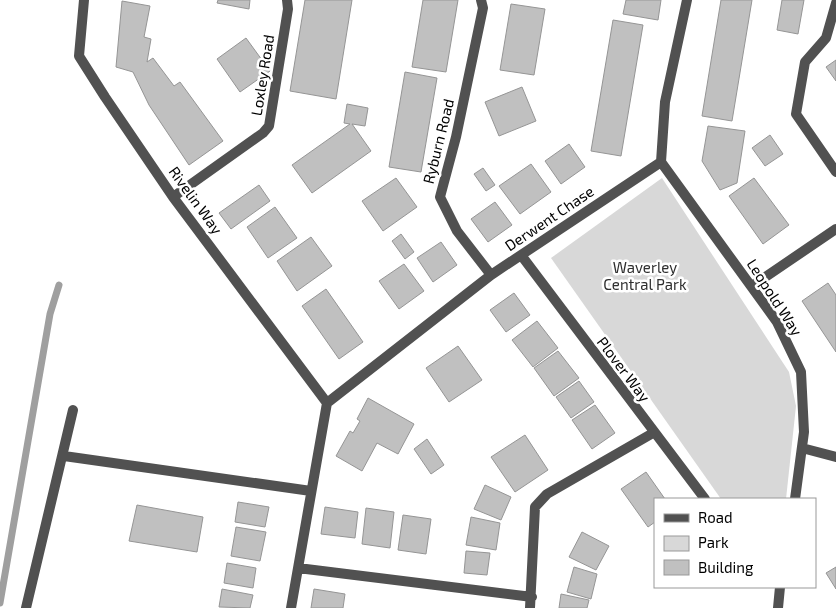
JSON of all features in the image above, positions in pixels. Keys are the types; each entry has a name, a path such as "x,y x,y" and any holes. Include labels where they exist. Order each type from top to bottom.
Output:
{"street":[{"name":"Rivelin Way","path":"84,0 79,56 174,197 327,403"},
{"name":"Loxley Road","path":"174,197 263,133 269,126 288,9 287,0"},
{"name":"Ryburn Road","path":"481,0 484,8 440,197 457,231 491,275"},
{"path":"660,162 665,102 687,0"},
{"path":"836,3 826,38 805,62 796,114 836,172"},
{"name":"Derwent Chase","path":"327,403 491,275 660,162"},
{"name":"Leopold Way","path":"660,162 777,322 801,372 804,432 795,498"},
{"path":"752,286 836,229"},
{"name":"Plover Way","path":"521,255 703,498"},
{"path":"291,608 327,403"},
{"path":"26,608 64,456 73,410"},
{"path":"298,568 531,603 535,507 548,494 653,433"},
{"path":"802,448 836,457"},
{"path":"64,456 312,491"},
{"path":"778,589 778,608"}],"green space":[{"name":"Waverley Central Park","path":"662,178 789,372 796,406 786,498 720,498 551,258"}],"building":[{"path":"218,0 250,0 249,9 217,3"},
{"path":"305,0 352,0 336,99 290,91"},
{"path":"423,0 458,0 446,72 412,67"},
{"path":"626,0 661,0 658,20 623,14"},
{"path":"721,0 752,0 732,121 702,116"},
{"path":"782,0 804,0 798,34 777,30"},
{"path":"122,1 150,6 144,37 151,39 147,62 153,58 174,86 180,82 223,141 189,165 149,105 133,72 116,67"},
{"path":"511,4 545,9 534,75 500,70"},
{"path":"613,20 643,25 621,156 591,151"},
{"path":"246,38 270,71 240,92 217,59"},
{"path":"836,60 836,81 826,67"},
{"path":"405,72 437,78 421,172 389,167"},
{"path":"522,87 536,121 499,136 485,102"},
{"path":"347,104 368,108 365,126 352,124 371,151 312,193 292,165 350,124 344,123"},
{"path":"708,126 745,131 737,183 720,190 702,161"},
{"path":"770,135 783,154 765,166 752,148"},
{"path":"569,144 585,167 561,184 545,161"},
{"path":"531,164 551,192 520,214 499,186"},
{"path":"483,168 495,185 486,191 474,174"},
{"path":"396,178 417,207 383,231 362,201"},
{"path":"754,178 789,225 763,244 729,196"},
{"path":"259,185 270,201 231,229 219,213"},
{"path":"495,202 512,225 488,242 471,219"},
{"path":"275,207 297,238 268,258 247,227"},
{"path":"401,234 414,252 405,259 392,241"},
{"path":"311,237 332,266 297,291 277,261"},
{"path":"441,242 457,265 433,282 417,258"},
{"path":"404,264 424,291 399,309 379,281"},
{"path":"828,283 836,295 836,352 802,301"},
{"path":"326,289 363,342 339,359 302,306"},
{"path":"514,293 530,315 506,332 490,310"},
{"path":"537,321 558,348 533,367 512,340"},
{"path":"458,346 482,380 449,402 426,368"},
{"path":"558,351 579,378 554,396 534,368"},
{"path":"579,381 594,402 571,418 556,397"},
{"path":"368,398 414,424 398,454 377,443 362,471 336,456 350,431 353,433 360,421 357,419"},
{"path":"595,405 615,433 592,449 572,420"},
{"path":"525,435 548,470 515,492 491,457"},
{"path":"427,439 444,465 431,474 414,449"},
{"path":"646,472 664,498 654,498 654,523 648,527 621,489"},
{"path":"485,485 511,497 501,520 474,509"},
{"path":"238,502 269,507 265,527 235,522"},
{"path":"137,505 203,517 197,552 129,541"},
{"path":"325,507 358,512 355,538 321,534"},
{"path":"366,508 394,512 390,548 362,544"},
{"path":"403,515 431,519 426,554 398,550"},
{"path":"471,517 500,523 496,550 466,545"},
{"path":"236,527 266,532 260,561 231,556"},
{"path":"582,532 609,546 596,570 569,557"},
{"path":"466,551 490,553 487,575 464,573"},
{"path":"227,563 256,568 253,588 224,583"},
{"path":"574,567 597,574 591,599 567,592"},
{"path":"836,567 836,589 826,573"},
{"path":"222,589 253,595 250,608 219,607"},
{"path":"314,589 345,594 343,608 311,608"},
{"path":"561,594 589,600 587,608 559,608"}],"waterway":[{"path":"0,603 50,314 59,285"}]}
